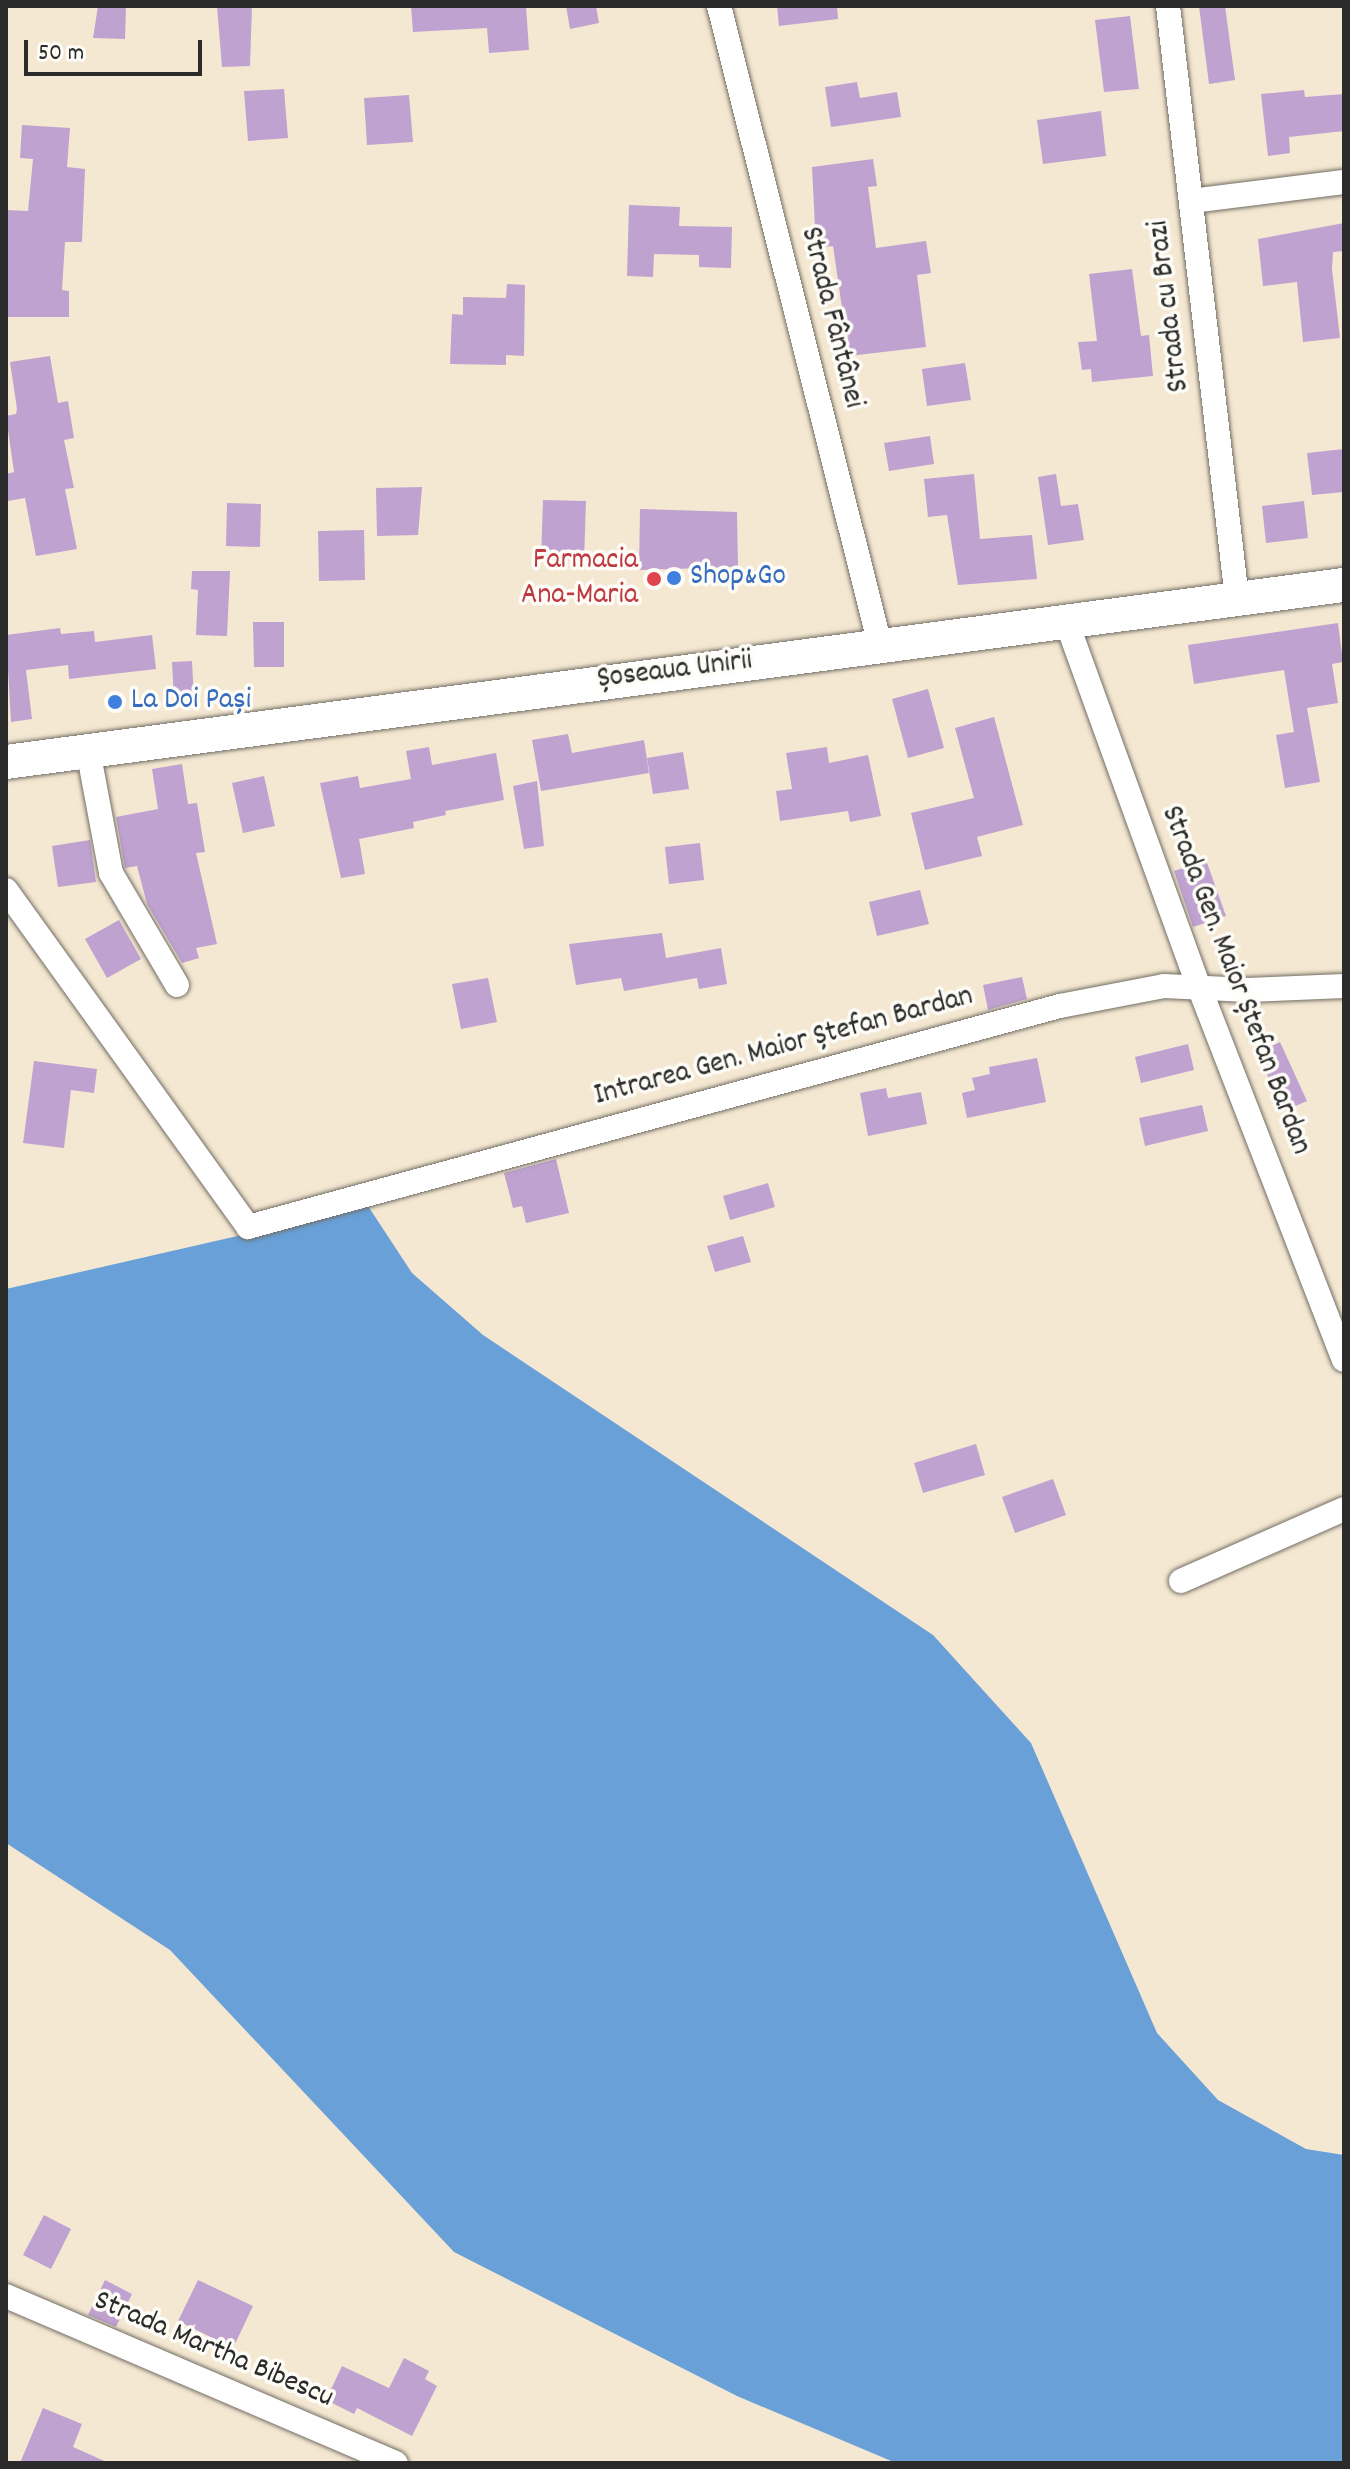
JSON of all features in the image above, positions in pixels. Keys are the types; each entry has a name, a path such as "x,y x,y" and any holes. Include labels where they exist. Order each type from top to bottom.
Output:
{"main road":[{"name":"Șoseaua Unirii","path":"6,762 1344,585"}],"street":[{"name":"Strada Fântânei","path":"719,6 880,645"},
{"name":"Strada cu Brazi","path":"1168,6 1237,599"},
{"path":"1191,201 1344,182"},
{"name":"Strada Gen. Maior Ștefan Bardan","path":"1067,623 1198,984 1344,1360"},
{"path":"88,750 111,873 177,985"},
{"name":"Intrarea Gen. Maior Ștefan Bardan","path":"6,890 248,1227 1060,1006 1198,984 1248,990 1344,986"},
{"path":"1181,1581 1344,1509"},
{"name":"Strada Martha Bibescu","path":"6,2296 396,2463"}],"water":[{"path":"368,1206 412,1273 483,1335 933,1635 1031,1743 1157,2033 1218,2100 1306,2149 1344,2155 1344,2463 896,2463 737,2396 454,2252 170,1950 6,1843 6,1289"}],"building":[{"path":"98,6 126,6 125,39 93,38"},
{"path":"217,6 252,6 250,66 222,67"},
{"path":"411,6 526,6 529,50 489,53 487,28 413,32"},
{"path":"566,6 596,6 599,23 570,29"},
{"path":"777,6 837,6 838,19 779,26"},
{"path":"1199,6 1225,6 1235,80 1209,84"},
{"path":"1130,16 1139,89 1104,92 1095,20"},
{"path":"857,82 860,98 897,92 901,117 831,127 825,87"},
{"path":"284,89 288,138 248,141 244,91"},
{"path":"1304,90 1305,97 1344,94 1344,131 1289,137 1290,153 1268,156 1261,94"},
{"path":"409,95 413,142 367,145 364,98"},
{"path":"1101,111 1106,156 1043,164 1037,120"},
{"path":"22,125 70,128 67,167 85,169 82,242 65,242 62,290 69,291 69,317 6,317 6,210 28,211 33,159 20,158"},
{"path":"873,159 877,186 868,187 876,248 926,241 931,273 917,275 926,347 849,356 833,246 816,248 812,167"},
{"path":"629,205 680,207 679,226 732,227 731,268 699,267 699,255 654,254 653,277 627,276"},
{"path":"1344,223 1344,251 1333,252 1332,269 1340,338 1303,342 1297,282 1263,286 1258,239"},
{"path":"1132,269 1141,336 1149,335 1153,376 1092,382 1091,369 1082,370 1078,342 1097,341 1089,274"},
{"path":"507,284 525,285 524,356 506,355 506,365 450,364 452,314 463,315 463,297 506,298"},
{"path":"50,356 58,403 68,401 74,438 64,440 74,488 65,489 77,549 36,556 25,498 8,501 6,474 14,472 6,416 16,414 17,409 10,362"},
{"path":"965,363 971,400 927,406 922,369"},
{"path":"930,436 934,464 889,471 884,443"},
{"path":"1344,449 1344,492 1312,495 1307,453"},
{"path":"974,474 980,539 1032,535 1037,579 958,585 947,515 928,517 924,479"},
{"path":"1056,474 1061,506 1078,504 1084,540 1048,545 1038,477"},
{"path":"422,487 418,535 377,536 376,488"},
{"path":"543,500 586,501 584,561 541,559"},
{"path":"1304,501 1308,538 1266,543 1262,506"},
{"path":"227,503 261,504 260,547 226,546"},
{"path":"640,509 737,512 738,567 639,570"},
{"path":"364,530 365,580 319,581 318,531"},
{"path":"192,571 230,571 227,636 196,635 198,590 191,589"},
{"path":"253,622 284,622 284,667 254,667"},
{"path":"1338,623 1343,662 1332,664 1338,703 1307,708 1320,782 1285,788 1276,735 1294,732 1284,670 1194,684 1188,645"},
{"path":"60,628 61,634 94,631 95,642 152,635 156,669 69,679 68,665 26,670 32,719 11,722 6,635"},
{"path":"192,661 194,700 174,702 172,662"},
{"path":"928,689 944,748 908,758 892,699"},
{"path":"994,717 1023,825 977,837 982,856 925,870 911,813 974,798 955,728"},
{"path":"568,734 572,753 644,740 649,773 541,791 532,740"},
{"path":"429,747 432,765 496,753 504,800 445,811 446,815 413,822 414,828 359,839 365,874 341,878 320,783 358,776 360,788 411,779 406,751"},
{"path":"827,747 829,763 868,755 881,816 850,822 848,811 780,821 776,791 792,789 786,753"},
{"path":"683,752 689,789 653,794 647,758"},
{"path":"182,764 188,804 197,803 205,852 196,853 217,944 196,948 199,958 182,963 147,904 137,866 125,868 116,817 158,809 152,769"},
{"path":"264,776 275,826 243,833 232,783"},
{"path":"537,781 544,846 524,849 513,786"},
{"path":"90,840 96,882 58,887 52,846"},
{"path":"700,843 704,880 669,884 665,847"},
{"path":"1206,860 1226,916 1193,927 1174,871"},
{"path":"920,890 929,924 877,936 869,902"},
{"path":"119,920 141,959 107,978 85,939"},
{"path":"662,933 666,958 721,948 727,984 699,989 697,978 624,991 621,978 576,985 569,944"},
{"path":"1022,977 1027,999 988,1010 983,985"},
{"path":"488,978 497,1022 461,1029 452,984"},
{"path":"1280,1042 1307,1101 1284,1111 1257,1053"},
{"path":"1188,1044 1194,1070 1141,1083 1135,1057"},
{"path":"1037,1058 1046,1102 967,1118 962,1093 975,1090 972,1078 990,1074 989,1067"},
{"path":"34,1061 97,1069 94,1093 71,1090 64,1148 23,1143"},
{"path":"886,1088 888,1098 921,1092 927,1124 868,1136 860,1093"},
{"path":"1202,1105 1208,1131 1145,1146 1139,1118"},
{"path":"556,1159 569,1213 526,1223 522,1206 513,1208 504,1173"},
{"path":"768,1183 775,1207 730,1220 723,1196"},
{"path":"743,1236 751,1262 715,1272 707,1246"},
{"path":"976,1444 985,1475 923,1493 914,1463"},
{"path":"1053,1479 1066,1515 1015,1533 1002,1497"},
{"path":"44,2215 71,2229 51,2269 23,2255"},
{"path":"105,2280 132,2294 116,2327 88,2315"},
{"path":"198,2280 253,2306 233,2348 178,2321"},
{"path":"404,2358 429,2371 425,2379 437,2386 412,2436 357,2408 354,2414 326,2400 342,2366 389,2388"},
{"path":"43,2408 82,2424 73,2447 109,2463 20,2463"}],"place":[{"name":"Shop&Go","path":"674,578"},
{"name":"Farmacia Ana-Maria","path":"654,579"},
{"name":"La Doi Pași","path":"115,702"}]}
